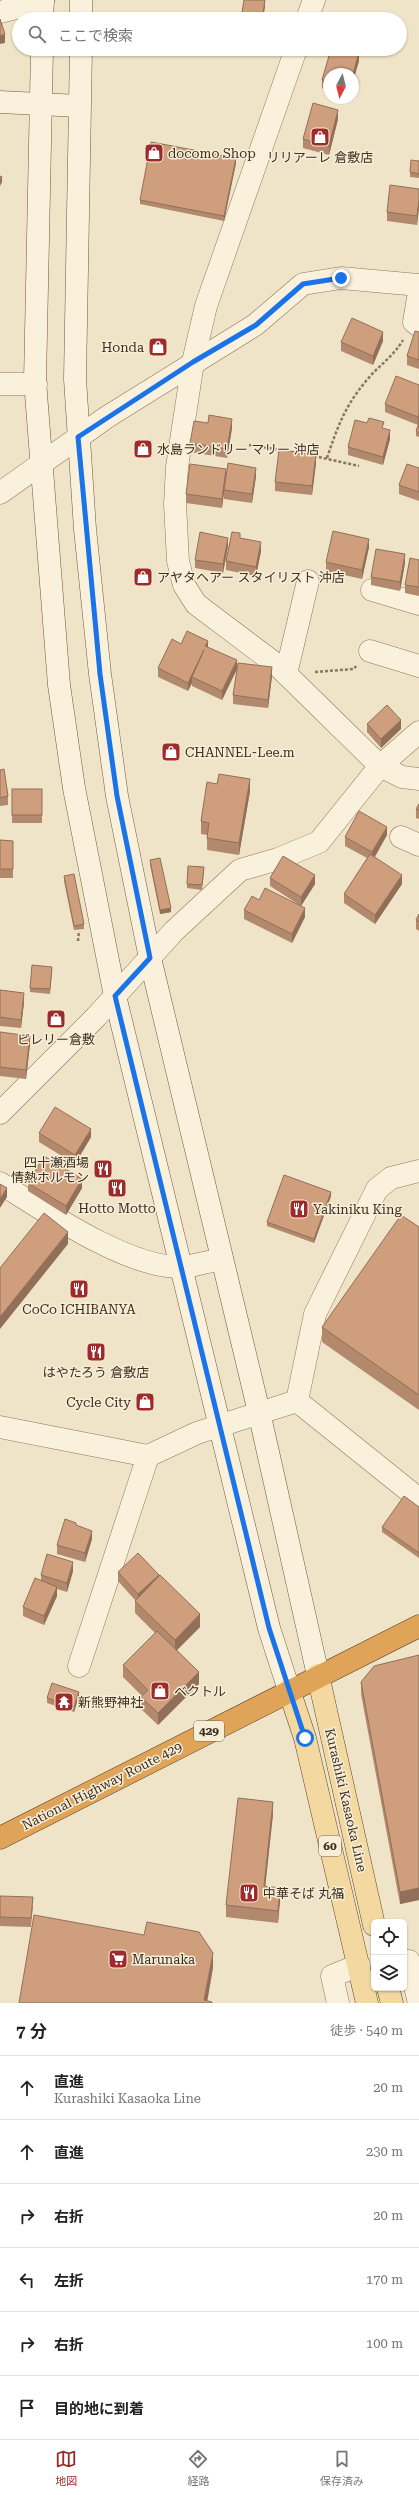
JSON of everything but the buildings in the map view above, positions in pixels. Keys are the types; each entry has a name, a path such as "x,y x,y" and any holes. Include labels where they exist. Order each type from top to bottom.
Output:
{"highway":[{"name":"National Highway Route 429","path":"0,1838 318,1675 419,1626"}],"main road":[{"name":"Kurashiki Kasaoka Line","path":"318,1675 373,1919"},
{"name":"Kurashiki Kasaoka Line","path":"289,1690 305,1738 368,2003"},
{"path":"389,1991 392,2003"}],"street":[{"path":"81,0 81,12"},
{"path":"310,12 314,0"},
{"path":"0,12 43,7"},
{"path":"42,56 36,384 40,464 62,707 74,788 115,996 269,1628 289,1690"},
{"path":"81,56 75,379 78,437 100,674 117,796 150,958 259,1412 318,1675"},
{"path":"294,56 206,306 193,362 177,467 175,504 178,561 184,585 196,604 286,674 380,766 402,777 419,780"},
{"path":"0,102 79,106"},
{"path":"0,493 78,437 193,362 256,325 303,284 341,278 419,285"},
{"path":"416,324 419,292"},
{"path":"0,384 36,384"},
{"path":"286,674 308,581"},
{"path":"372,590 419,604"},
{"path":"370,651 419,666"},
{"path":"0,1114 115,996 174,931 240,870 278,859 319,842 380,766 419,732"},
{"path":"297,1401 315,1314 377,1189 391,1178 419,1171"},
{"path":"0,1183 73,1230 145,1261 182,1267 222,1259"},
{"path":"0,1427 148,1456 197,1433 297,1401"},
{"path":"297,1401 419,1499"},
{"path":"79,1666 148,1456"},
{"path":"407,1962 419,2003"},
{"path":"338,2003 332,1976 359,1965"}],"path":[{"path":"328,458 339,421 366,381 396,352 416,324"},
{"path":"249,445 284,451"},
{"path":"306,454 359,466"},
{"path":"286,674 354,669 370,651"},
{"path":"78,941 79,928"}],"place":[{"name":"リリアーレ 倉敷店","path":"320,137"},
{"name":"docomo Shop","path":"154,153"},
{"name":"Honda","path":"158,347"},
{"name":"水島ランドリー マリー 沖店","path":"143,449"},
{"name":"アヤタヘアー スタイリスト 沖店","path":"143,577"},
{"name":"CHANNEL-Lee.m","path":"171,752"},
{"name":"ピレリー倉敷","path":"56,1019"},
{"name":"四十瀬酒場 情熱ホルモン","path":"103,1169"},
{"name":"Hotto Motto","path":"117,1188"},
{"name":"Yakiniku King","path":"299,1209"},
{"name":"CoCo ICHIBANYA","path":"79,1289"},
{"name":"はやたろう 倉敷店","path":"96,1352"},
{"name":"Cycle City","path":"145,1402"},
{"name":"ベクトル","path":"160,1691"},
{"name":"新熊野神社","path":"64,1702"},
{"name":"中華そば 丸福","path":"249,1893"},
{"name":"Marunaka","path":"118,1959"}],"route":[{"path":"305,1738 269,1628 115,996 150,958 117,796 100,674 85,528 78,437 193,362 256,325 303,284 341,278"}]}
